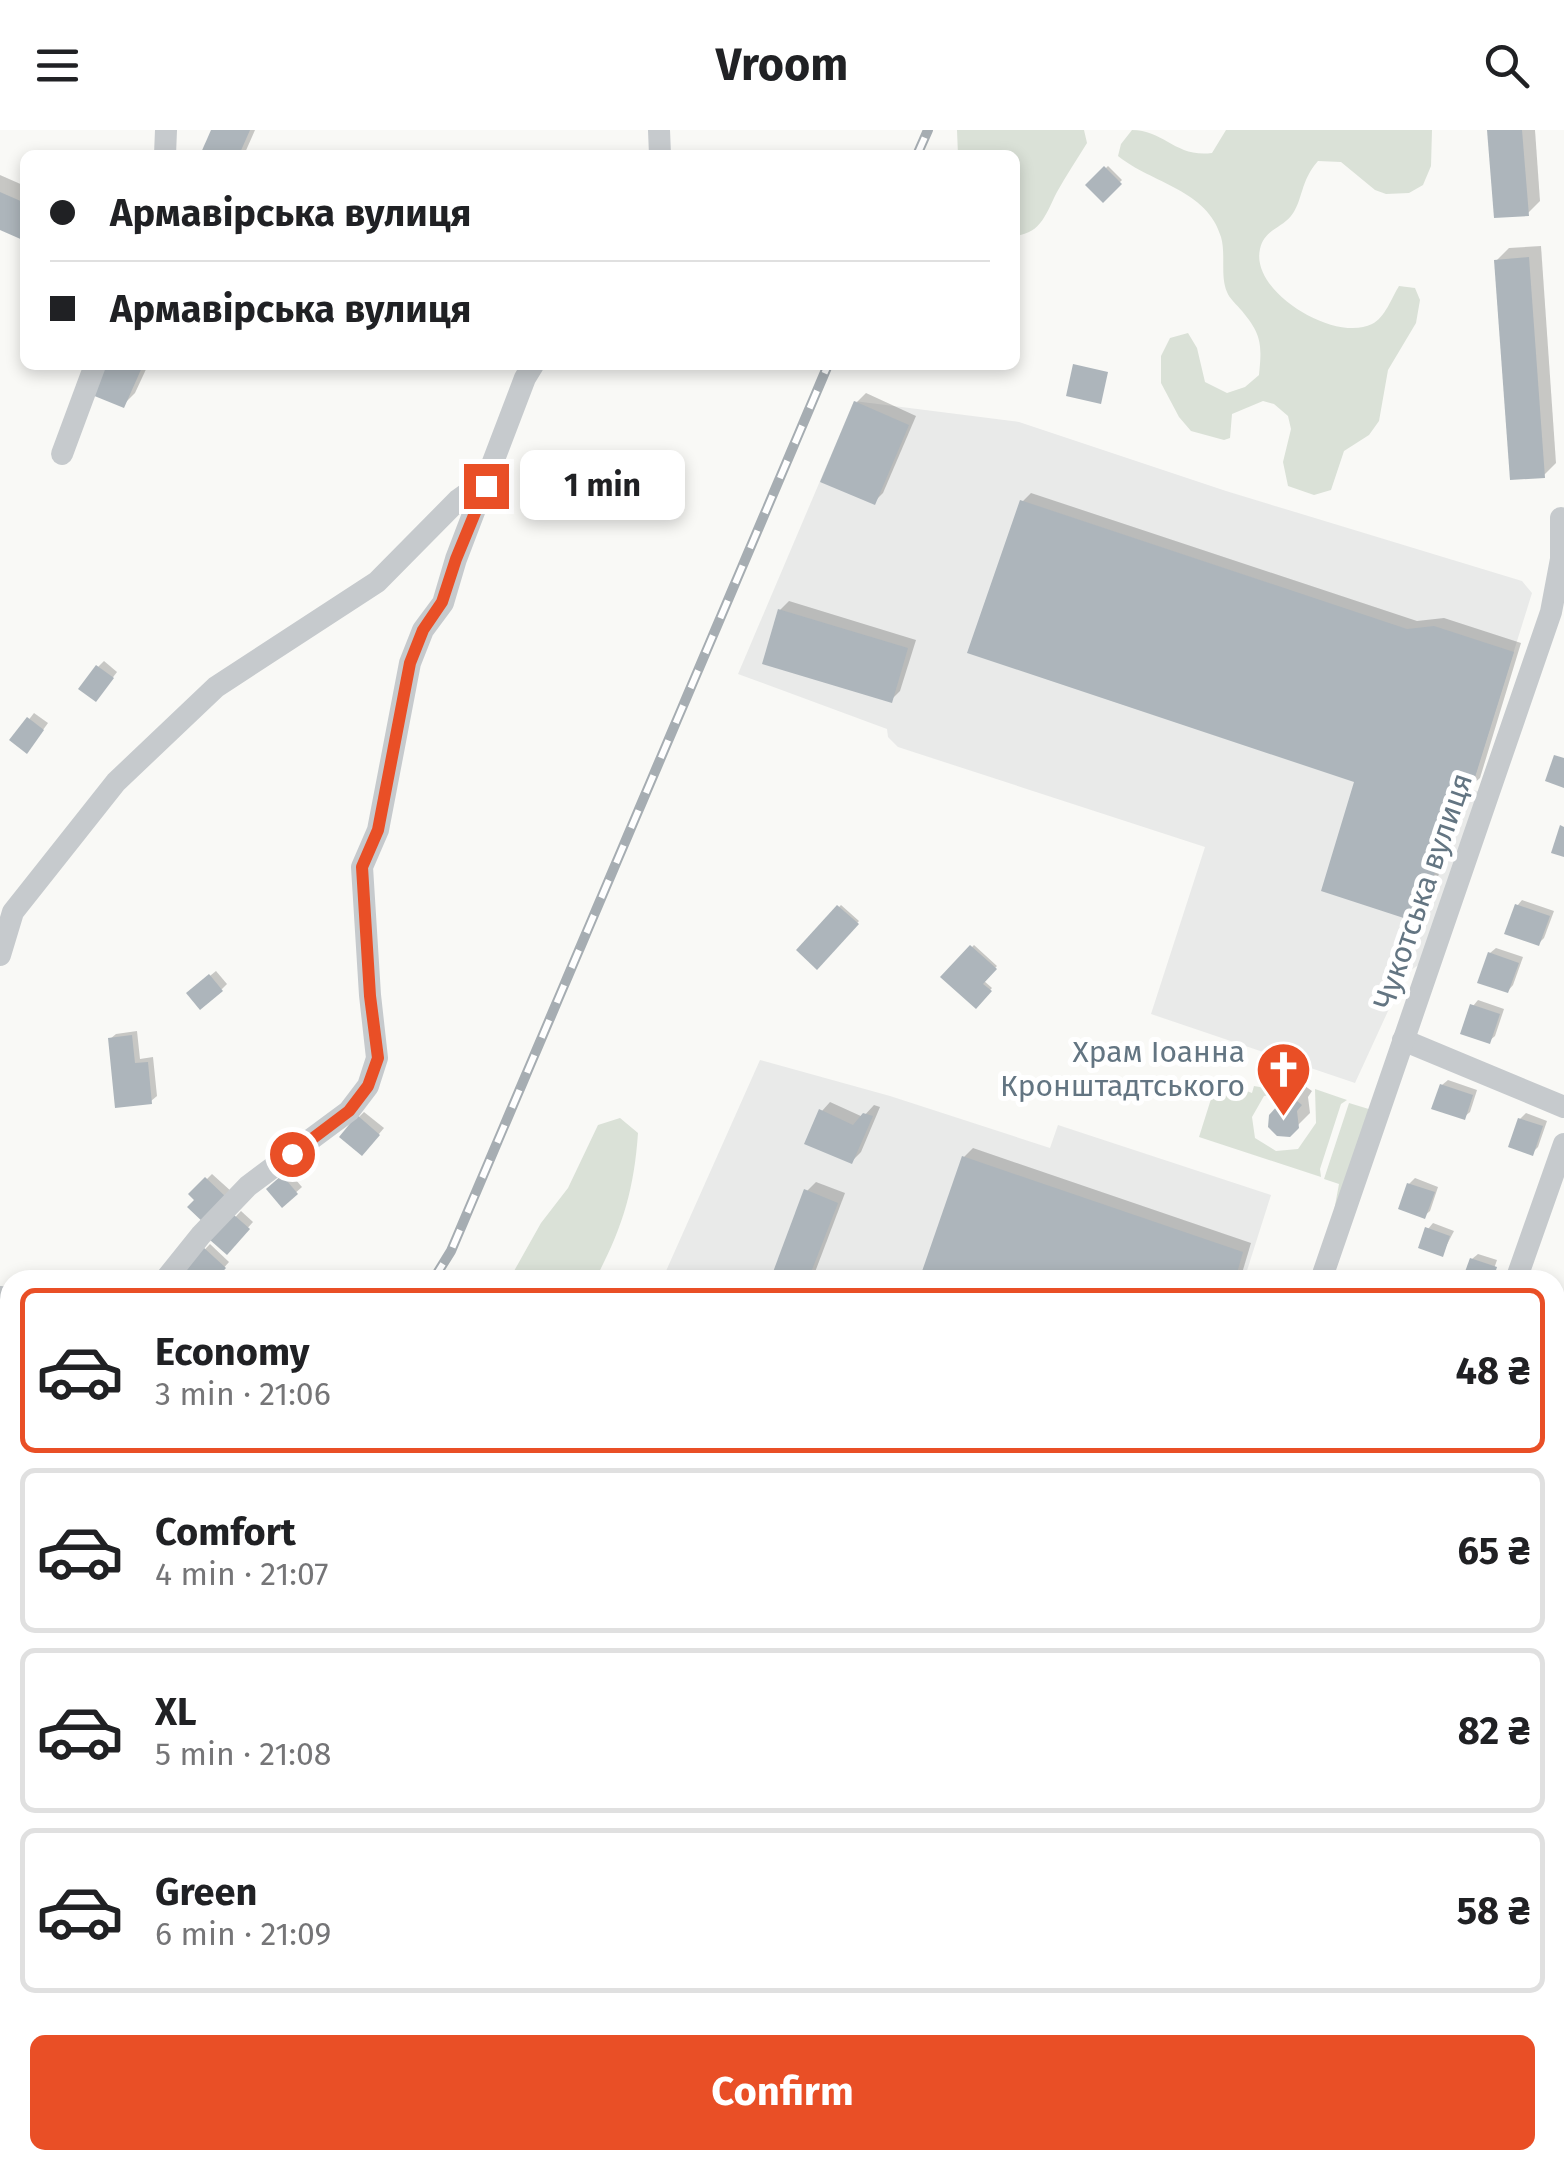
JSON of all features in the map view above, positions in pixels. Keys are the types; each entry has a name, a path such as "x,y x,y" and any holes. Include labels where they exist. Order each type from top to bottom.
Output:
{"street":[{"path":"62,454 94,370"},
{"path":"172,1270 248,1186 349,1111 368,1086 378,1058 362,867 378,830 410,663 423,630 442,602 530,370"},
{"path":"0,956 13,912 116,782 216,687 377,582 458,500 488,478"},
{"name":"Чукотська вулиця","path":"1323,1270 1552,612 1561,518"},
{"path":"1403,1040 1564,1107"},
{"path":"1520,1270 1564,1144"}],"shaded area":[{"path":"957,130 1084,130 1087,143 1042,221 1020,235 1020,150 958,150"},
{"path":"1132,130 1153,134 1189,152 1212,153 1226,130 1432,130 1431,166 1423,185 1409,193 1386,194 1375,190 1341,162 1318,161 1295,210 1265,238 1260,249 1260,265 1268,282 1298,310 1318,320 1356,328 1372,324 1399,286 1415,288 1420,300 1416,323 1388,370 1379,421 1369,435 1344,451 1331,490 1314,495 1288,486 1283,462 1291,429 1288,416 1274,404 1263,401 1232,414 1230,438 1224,440 1191,431 1179,417 1161,383 1161,356 1170,338 1188,333 1197,348 1205,382 1227,393 1245,387 1259,375 1259,341 1249,319 1227,292 1221,237 1214,221 1191,198 1118,156 1121,144"},
{"path":"854,401 1019,422 1226,491 1522,581 1532,593 1471,789 1483,793 1420,964 1405,974 1355,1083 1151,1014 1205,847 898,747 888,737 887,729 738,674"},
{"path":"760,1060 890,1096 1050,1148 1058,1125 1271,1195 1247,1270 666,1270"},
{"path":"1217,1080 1252,1093 1254,1086 1276,1090 1278,1094 1264,1096 1252,1117 1255,1138 1276,1151 1298,1149 1316,1123 1315,1089 1347,1100 1341,1104 1320,1169 1321,1177 1199,1137"},
{"path":"1349,1103 1372,1110 1334,1211 1339,1184 1324,1179"},
{"path":"620,1118 638,1133 630,1192 600,1270 515,1270 541,1223 568,1188 598,1125"}],"building":[{"path":"211,130 250,130 241,150 202,150"},
{"path":"1487,130 1522,130 1529,216 1494,218"},
{"path":"1104,166 1122,184 1103,203 1085,185"},
{"path":"0,192 20,201 20,239 0,230"},
{"path":"1529,257 1545,478 1510,480 1494,260"},
{"path":"1073,364 1108,372 1101,404 1066,396"},
{"path":"103,370 141,370 124,408 92,395"},
{"path":"854,401 909,425 875,505 820,482"},
{"path":"1020,500 1407,629 1434,626 1514,652 1471,790 1462,787 1419,923 1321,891 1354,782 967,653"},
{"path":"778,609 908,648 892,703 762,664"},
{"path":"96,665 114,678 96,702 78,689"},
{"path":"27,717 44,730 27,754 9,740"},
{"path":"1554,755 1564,758 1564,788 1545,781"},
{"path":"1560,825 1564,827 1564,857 1551,853"},
{"path":"1515,904 1550,916 1539,946 1504,934"},
{"path":"837,905 859,924 817,970 796,950"},
{"path":"970,945 997,969 983,984 992,991 976,1009 940,977"},
{"path":"1488,952 1519,963 1508,993 1477,983"},
{"path":"209,974 223,991 200,1010 186,993"},
{"path":"1470,1004 1500,1014 1490,1044 1460,1034"},
{"path":"132,1035 135,1063 148,1062 152,1104 115,1108 108,1038"},
{"path":"1440,1084 1473,1095 1465,1120 1431,1109"},
{"name":"Храм Іоанна Кронштадтського","path":"1291,1096 1302,1105 1297,1111 1299,1128 1290,1137 1277,1136 1268,1127 1269,1115"},
{"path":"819,1109 853,1125 863,1113 873,1116 852,1164 804,1144"},
{"path":"357,1115 380,1135 362,1156 339,1137"},
{"path":"1518,1118 1543,1126 1533,1156 1508,1147"},
{"path":"962,1156 1243,1252 1238,1270 922,1270"},
{"path":"282,1175 298,1194 282,1208 266,1189"},
{"path":"205,1177 228,1199 205,1224 187,1207 194,1200 188,1194"},
{"path":"1407,1183 1435,1192 1425,1219 1398,1209"},
{"path":"804,1189 838,1203 812,1270 774,1270"},
{"path":"234,1215 250,1229 227,1255 210,1240"},
{"path":"1425,1227 1450,1236 1443,1257 1418,1248"},
{"path":"203,1247 226,1268 224,1270 183,1270"},
{"path":"1470,1258 1497,1267 1496,1270 1466,1270"}],"railway":[{"path":"919,150 928,130"},
{"path":"439,1270 451,1251 826,370"}],"place":[{"name":"Храм Іоанна Кронштадтського","path":"1284,1118"}],"route":[{"path":"292,1154 349,1111 368,1086 378,1058 362,867 378,830 410,663 423,630 442,602 486,486"}]}
